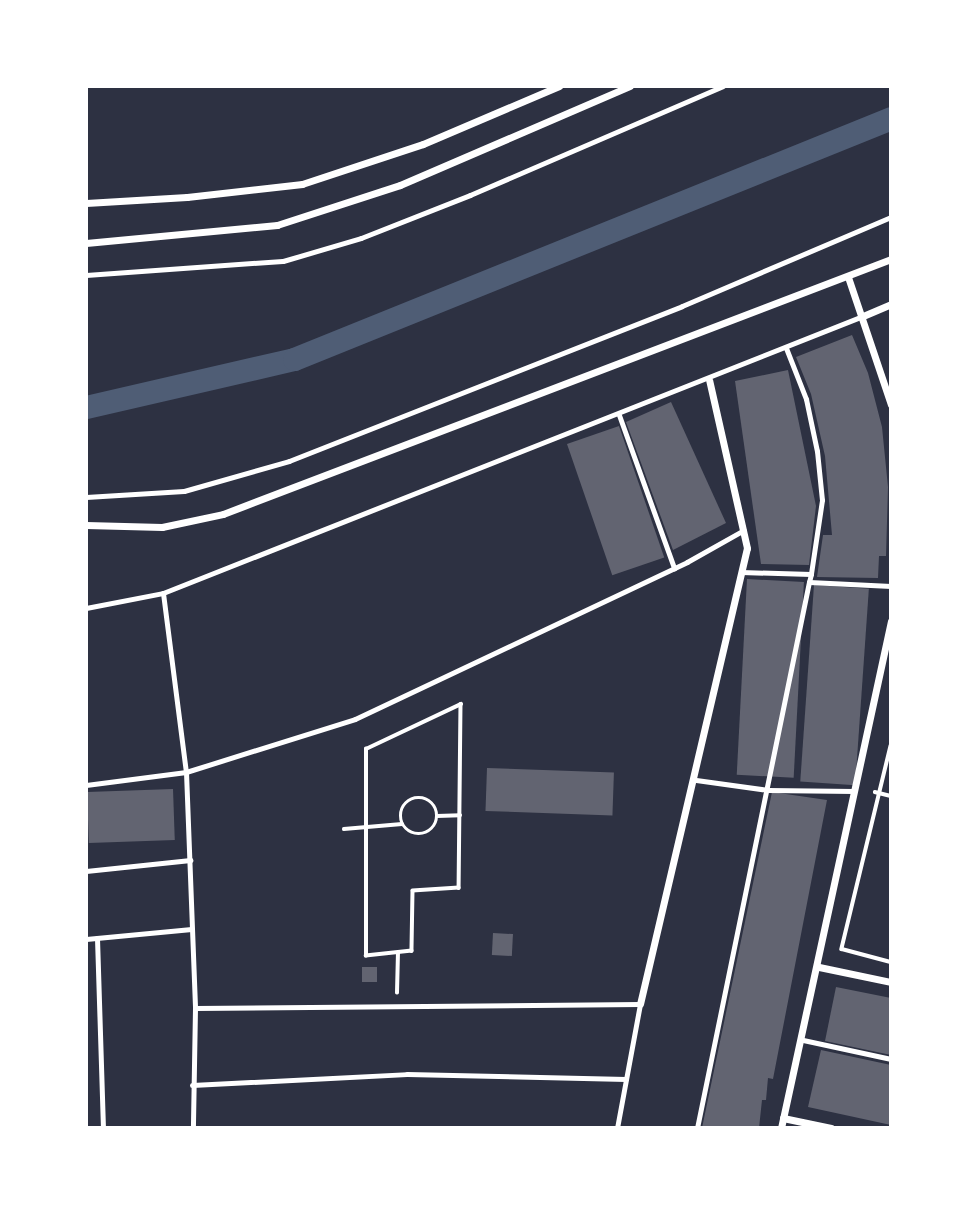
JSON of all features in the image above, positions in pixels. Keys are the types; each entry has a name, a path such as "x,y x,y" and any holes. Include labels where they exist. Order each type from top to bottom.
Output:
{"street":[{"path":"86,203 187,197 302,184 423,144 559,86"},
{"path":"86,243 277,225 400,185 630,86"},
{"path":"86,525 162,527 223,514 891,259"},
{"path":"848,277 891,405"},
{"path":"863,316 891,304"},
{"path":"640,1004 696,779 741,572 746,530 709,380"},
{"path":"780,1128 803,1040 891,621"},
{"path":"818,967 891,982"},
{"path":"783,1118 831,1128"}],"lane":[{"path":"86,275 296,257 361,238 470,195 723,86"},
{"path":"86,498 184,491 289,461 694,301 891,217"},
{"path":"86,608 163,593 709,380 863,316"},
{"path":"697,1128 706,1072 768,790 811,574 822,500 817,451 806,399 786,348"},
{"path":"619,415 674,568"},
{"path":"86,785 186,772 355,719 674,568 746,530"},
{"path":"741,572 811,574"},
{"path":"809,582 891,586"},
{"path":"163,593 186,772 195,1008 193,1128"},
{"path":"696,779 768,790 854,791"},
{"path":"86,871 190,860"},
{"path":"86,939 192,929"},
{"path":"97,938 103,1128"},
{"path":"195,1008 640,1004 617,1128"},
{"path":"803,1040 891,1059"},
{"path":"192,1085 407,1074 626,1079"}],"path":[{"path":"461,704 459,888 413,891 412,951 398,953 366,956 366,749 461,704"},
{"path":"891,746 877,792 842,949 891,962"},
{"path":"877,792 891,796"},
{"path":"415,798 430,802 437,816 433,828 422,835 409,832 402,824 401,810 415,798"},
{"path":"437,816 460,815"},
{"path":"344,830 402,824"},
{"path":"397,999 398,953"}],"building":[{"path":"852,335 868,373 882,427 888,487 886,556 879,556 878,578 817,577 823,535 832,535 825,456 811,394 796,357"},
{"path":"788,370 816,506 809,565 761,564 735,381"},
{"path":"671,402 726,523 673,550 626,422"},
{"path":"619,426 664,557 612,575 567,444"},
{"path":"747,579 804,582 794,778 737,775"},
{"path":"814,585 869,589 855,785 800,782"},
{"path":"487,768 614,772 612,815 485,811"},
{"path":"173,789 175,840 89,843 87,792"},
{"path":"772,792 827,800 773,1079 768,1078 759,1128 702,1128"},
{"path":"493,933 513,934 512,956 492,955"},
{"path":"362,967 377,967 377,982 362,982"},
{"path":"836,987 891,998 891,1055 825,1041"},
{"path":"821,1050 891,1065 891,1125 808,1107"}],"waterway":[{"path":"86,407 294,359 891,118"}]}
